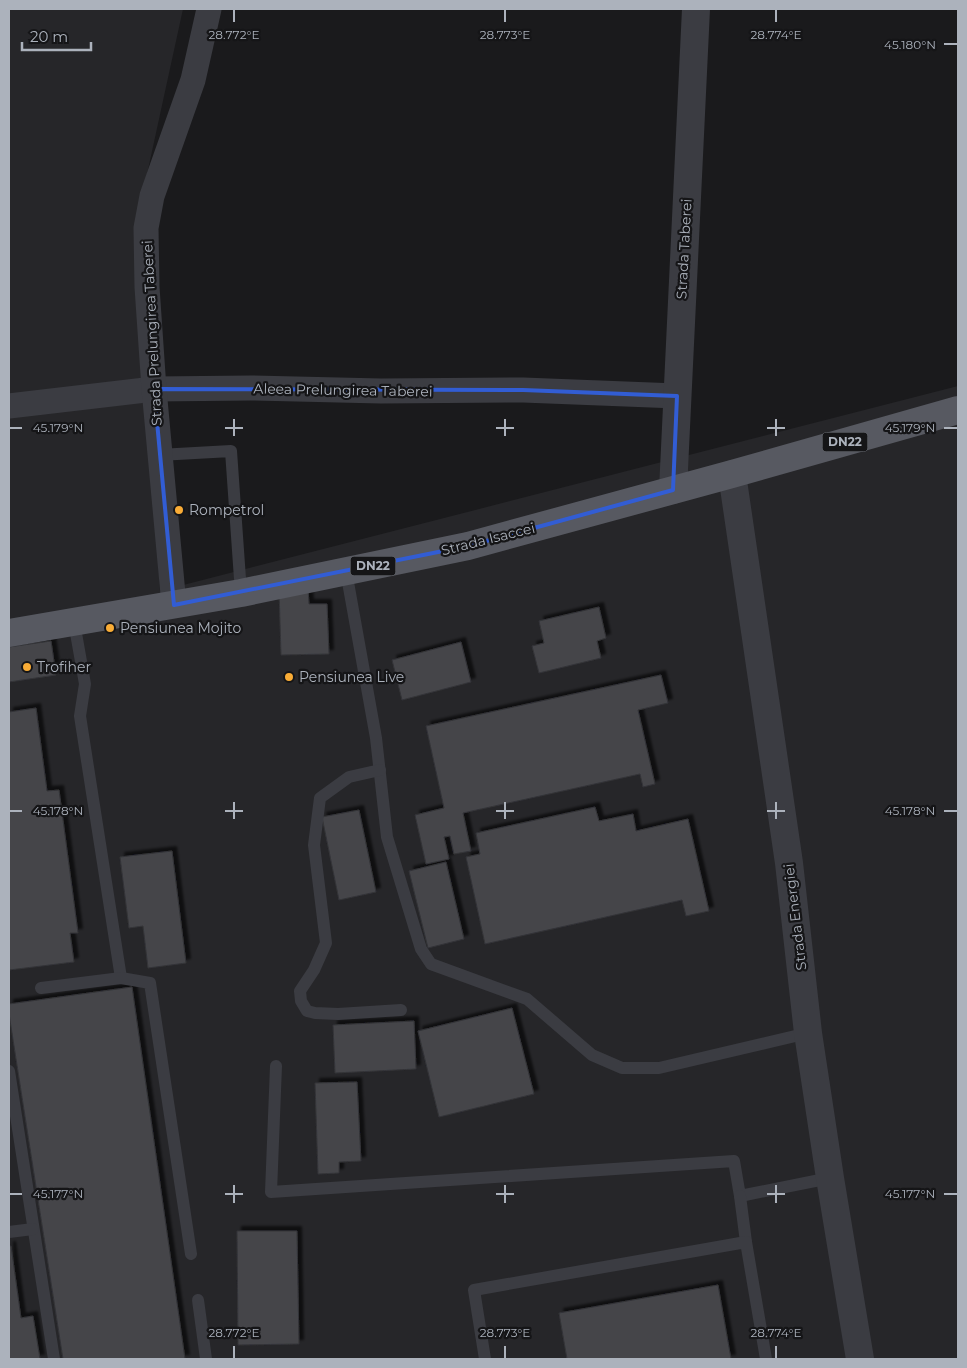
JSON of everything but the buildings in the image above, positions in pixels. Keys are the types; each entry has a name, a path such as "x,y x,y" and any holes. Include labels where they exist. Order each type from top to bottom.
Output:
{"main road":[{"name":"Strada Isaccei","path":"9,633 241,593 468,546 958,410"}],"street":[{"name":"Strada Prelungirea Taberei","path":"174,605 154,389 147,287 146,228 152,196 193,80 209,9"},
{"name":"Strada Taberei","path":"673,490 696,9"},
{"name":"Aleea Prelungirea Taberei","path":"9,406 154,389 251,388 380,392 522,390 677,396"},
{"name":"Strada Energiei","path":"732,474 789,863 808,1033 860,1359"}],"lane":[{"path":"159,455 231,451 241,593"},
{"path":"346,571 376,738 387,837 422,949 431,964 527,999 592,1055 622,1068 659,1068 808,1033"},
{"path":"74,622 85,684 80,716 121,978"},
{"path":"380,770 349,777 320,798 314,845 326,942 314,970 300,991 301,1001 307,1011 327,1014 401,1010"},
{"path":"42,988 121,978 150,983 191,1254"},
{"path":"276,1066 271,1192 734,1161 766,1359"},
{"path":"9,1071 54,1359"},
{"path":"740,1196 830,1178"},
{"path":"9,1232 33,1229"},
{"path":"485,1359 474,1290 746,1242"},
{"path":"198,1300 206,1359"}],"highlighted area":[{"path":"154,389 523,390 677,396 673,490 468,546 174,605"}],"shaded area":[{"path":"9,9 183,9 137,220 160,591 958,386 958,1359 9,1359"}],"place":[{"name":"Rompetrol","path":"179,510"},
{"name":"Pensiunea Mojito","path":"110,628"},
{"name":"Trofiher","path":"27,667"},
{"name":"Pensiunea Live","path":"289,677"}]}
